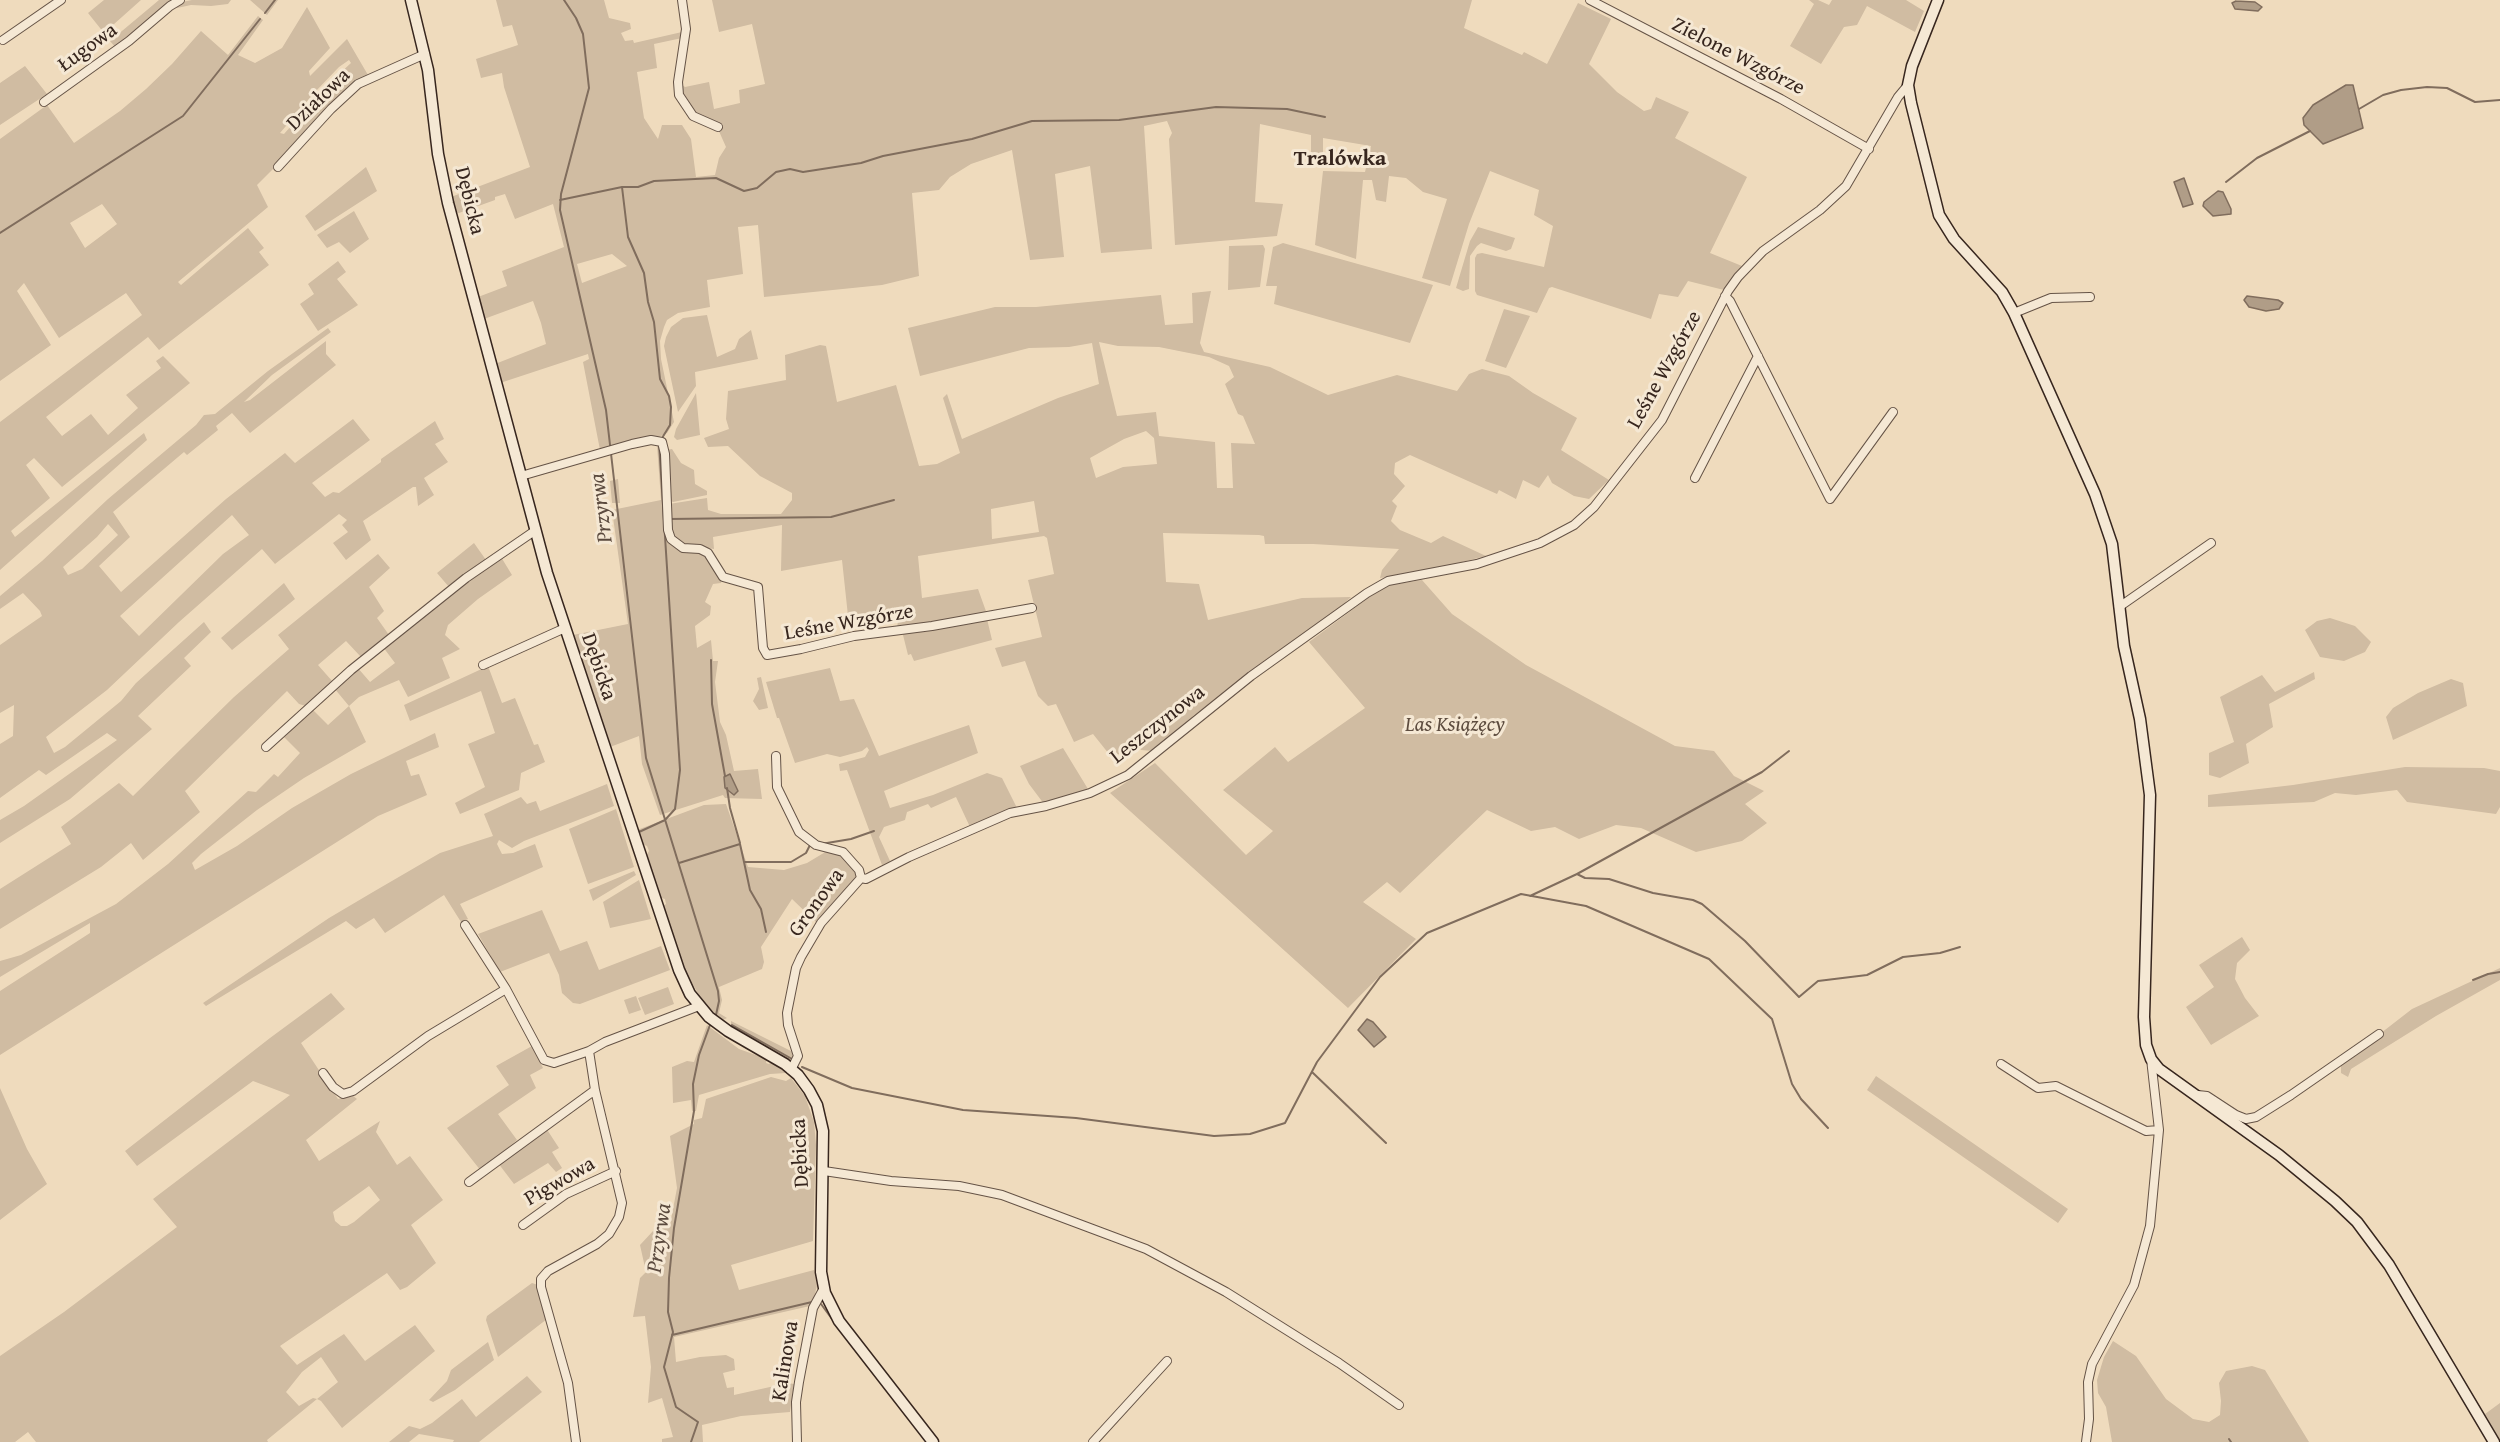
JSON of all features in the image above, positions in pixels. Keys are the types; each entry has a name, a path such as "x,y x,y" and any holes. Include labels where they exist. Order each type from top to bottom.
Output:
{"street":[{"path":"3,40 61,0"},
{"name":"Ługowa","path":"44,102 129,41 180,0"},
{"name":"Dębicka","path":"411,0 425,54 441,171 521,476 565,628 679,970 690,994 699,1006 728,1032 774,1056 791,1070 803,1081 817,1105 823,1131 821,1263 824,1288 839,1321 933,1442"},
{"path":"682,0 686,29 678,82 679,95 693,116 718,127"},
{"name":"Zielone Wzgórze","path":"1590,0 1781,99 1869,149"},
{"path":"1938,0 1913,63 1908,85 1939,215 1954,239 2002,292 2014,313 2105,519 2115,560 2124,646 2140,719 2150,795 2144,1017 2159,1130 2153,1207 2146,1244 2134,1285 2092,1364 2088,1382 2089,1419 2086,1442"},
{"name":"Działowa","path":"278,167 331,109 358,84 425,54"},
{"name":"Leśne Wzgórze","path":"1388,581 1476,564 1540,543 1574,525 1594,507 1662,420 1725,296 1749,263 1839,193 1857,170 1898,97 1908,85"},
{"path":"1725,296 1830,498 1893,412"},
{"path":"2014,313 2051,298 2090,297"},
{"path":"1695,478 1758,356"},
{"name":"Leśne Wzgórze","path":"521,476 610,449 651,440 662,442 665,454 669,535 678,546 700,549 709,554 723,577 758,587 763,648 767,655 854,636 932,626 1032,608"},
{"path":"266,747 360,663 466,578 536,530"},
{"path":"2119,607 2211,543"},
{"name":"Leszczynowa","path":"861,878 866,879 909,857 1010,813 1046,806 1090,793 1128,775 1251,676 1360,597 1388,581"},
{"path":"483,665 565,628"},
{"name":"Gronowa","path":"776,756 777,787 799,832 816,844 843,852 859,870 861,878 821,923 796,968 787,1013 798,1056 791,1070"},
{"path":"465,925 506,989 544,1060 554,1063 589,1051 605,1042 699,1006"},
{"path":"323,1073 333,1087 343,1094 353,1091 428,1036 506,989"},
{"path":"2196,1095 2207,1096 2246,1119 2256,1117 2379,1034"},
{"path":"576,1442 568,1383 541,1287 542,1279 548,1271 597,1244 609,1234 619,1217 622,1203 595,1090 589,1051"},
{"path":"2151,1059 2159,1068 2279,1155 2336,1201 2357,1222 2389,1265 2494,1442"},
{"path":"2001,1064 2038,1088 2056,1086 2146,1131 2159,1130"},
{"path":"469,1182 595,1090"},
{"name":"Pigwowa","path":"523,1225 566,1194 616,1171"},
{"path":"824,1171 891,1181 959,1186 1002,1195 1146,1249 1236,1298 1356,1373 1399,1405"},
{"name":"Kalinowa","path":"797,1442 798,1382 813,1308 824,1288"},
{"path":"1094,1442 1167,1361"}],"green space":[{"path":"104,0 141,0 104,33 88,13"},
{"path":"159,0 172,0 116,48 110,41"},
{"path":"192,0 231,0 228,4 191,5 177,8 177,3"},
{"path":"250,0 278,0 267,15"},
{"path":"496,0 604,0 609,18 630,23 631,29 621,33 625,41 633,40 634,43 682,32 682,38 654,44 657,68 637,72 644,118 658,139 662,125 682,125 691,139 696,177 715,175 719,158 726,147 718,129 722,128 714,122 697,116 680,93 682,85 685,87 709,82 714,109 740,103 739,90 765,84 752,24 719,32 712,0 1472,0 1464,28 1522,55 1524,52 1547,64 1578,3 1611,19 1589,64 1617,92 1644,111 1651,109 1656,97 1689,112 1675,138 1747,177 1710,253 1742,266 1724,290 1688,281 1678,297 1659,294 1651,319 1552,287 1549,288 1537,313 1477,295 1475,258 1477,254 1482,253 1544,267 1553,226 1534,215 1539,190 1490,171 1469,224 1450,286 1422,278 1447,199 1423,192 1406,178 1389,176 1386,202 1376,200 1372,180 1363,180 1356,259 1315,245 1323,171 1365,172 1371,146 1323,138 1323,163 1311,161 1311,135 1260,124 1255,202 1283,204 1277,236 1175,245 1169,139 1172,133 1167,121 1144,126 1152,249 1101,253 1090,166 1055,174 1064,257 1030,260 1012,150 971,164 950,177 939,190 912,193 919,276 882,285 764,297 758,225 738,227 743,274 707,280 710,307 678,313 667,320 664,327 660,341 661,359 674,422 667,433 659,437 637,440 600,450 583,362 589,359 588,354 500,383 495,364 546,344 541,323 533,301 484,319 478,297 507,286 502,271 564,247 553,204 515,219 505,194 459,213 455,212 451,197 530,167 504,87 502,73 481,78 476,59 518,45 512,25 503,27","holes":["612,254 627,266 582,283 577,264"]},
{"path":"1809,0 1818,0 1829,5 1832,0 1906,0 1924,11 1915,32 1867,6 1857,25 1844,27 1821,64 1790,46 1814,4"},
{"path":"307,7 330,48 309,71 310,76 347,39 368,75 341,95 318,117 284,158 257,185 268,207 178,282 181,285 248,228 264,248 259,252 269,265 159,350 148,337 46,417 62,436 91,414 108,435 138,408 126,395 161,368 156,361 163,356 190,383 62,487 34,458 26,465 50,498 11,531 15,537 144,433 147,440 0,570 0,422 142,315 126,293 59,338 24,283 17,291 51,345 0,381 0,139 47,105 74,143 120,111 146,89 201,31 228,55 258,16 263,20 238,55 255,63 282,48","holes":["349,60 351,63 324,88 284,134 280,133 315,92","102,204 117,224 85,248 70,223"]},
{"path":"25,66 47,94 0,125 0,83"},
{"path":"366,167 377,191 315,231 305,216"},
{"path":"354,211 369,239 350,253 339,242 327,248 317,235"},
{"path":"1478,227 1515,238 1511,249 1506,251 1481,243 1477,246 1470,256 1469,289 1463,291 1456,288 1470,241"},
{"path":"1283,243 1433,285 1410,343 1274,304 1277,286 1266,286 1273,247"},
{"path":"1263,245 1265,249 1260,287 1228,290 1229,246"},
{"path":"338,261 346,272 337,279 358,305 318,331 300,304 314,294 308,284"},
{"path":"1211,291 1200,343 1204,352 1270,367 1328,395 1397,375 1457,391 1469,374 1482,369 1509,376 1533,393 1577,418 1561,450 1609,480 1589,499 1574,496 1552,483 1548,475 1539,488 1523,480 1516,499 1499,490 1497,494 1410,455 1395,463 1394,474 1405,486 1392,501 1397,506 1391,521 1400,530 1431,543 1443,536 1486,556 1422,572 1380,578 1382,570 1399,549 1265,544 1264,536 1259,535 1163,533 1166,582 1199,584 1208,620 1302,598 1351,597 1330,617 1194,715 1153,751 1141,750 1136,739 1113,759 1093,734 1074,742 1056,704 1048,706 1038,696 1025,661 1002,667 995,648 1042,637 1028,580 1054,574 1047,538 1044,536 918,556 922,598 978,589 987,614 897,628 898,621 892,610 848,616 842,560 781,571 782,525 713,537 714,549 681,544 673,537 669,520 669,504 707,498 708,510 721,514 781,514 792,500 792,493 760,476 728,446 708,447 704,438 729,429 726,419 728,391 786,380 785,355 820,345 826,346 837,402 896,385 919,466 937,464 960,453 943,398 947,394 962,439 1058,398 1099,384 1092,343 1069,347 1029,348 920,376 908,328 995,307 1036,307 1161,295 1165,325 1193,323 1192,293","holes":["1099,342 1118,346 1159,347 1209,357 1229,366 1234,377 1225,384 1255,444 1231,443 1233,488 1217,488 1215,442 1159,436 1156,412 1117,416","1146,431 1154,438 1157,464 1123,467 1096,478 1090,458 1124,439","1034,501 1039,532 992,539 991,509"]},
{"path":"1504,309 1530,316 1506,368 1485,361"},
{"path":"707,315 717,357 735,349 739,339 751,330 758,359 695,372 696,386 678,412 664,346 666,337 671,327 683,318"},
{"path":"328,328 331,332 272,375 244,402 250,400 326,341 326,354 336,365 250,433 232,413 216,426 218,430 187,455 184,452 113,512 130,537 99,566 121,592 226,499 285,453 295,463 353,419 370,440 312,483 325,497 333,492 339,493 381,462 381,459 435,421 444,439 435,444 448,462 424,478 434,495 418,506 416,487 413,487 363,521 371,540 346,560 333,543 348,532 342,525 347,520 339,514 275,564 262,549 179,622 107,690 46,737 54,753 65,747 121,701 136,683 204,622 211,632 184,658 191,666 138,716 152,729 70,799 0,843 0,820 24,806 117,740 107,733 46,775 39,770 0,798 0,744 13,736 14,705 0,713 0,645 42,616 23,593 0,609 0,596 42,561 108,499 196,425 204,415 215,414 268,371","holes":["232,515 249,535 223,554 139,636 120,616","108,524 118,535 82,569 68,575 63,567"]},
{"path":"696,393 700,435 677,440 674,437 676,429"},
{"path":"660,444 669,540 703,552 722,579 721,583 713,584 705,602 711,606 710,615 695,626 697,648 711,640 713,661 718,661 715,682 720,722 726,735 734,771 758,769 762,799 725,798 723,795 660,815 642,764 639,736 610,747 573,635 628,624 612,510 661,500 657,445"},
{"path":"672,449 681,463 694,470 695,484 707,491 707,495 673,502 668,499 666,450"},
{"path":"618,479 620,503 612,503 610,481"},
{"path":"474,543 486,560 449,587 437,573"},
{"path":"378,554 390,568 369,587 384,611 377,618 389,635 361,657 346,641 318,665 333,682 306,706 299,704 287,691 185,791 200,812 143,860 131,843 101,867 0,929 0,889 71,844 61,827 119,783 133,796 234,697 289,649 278,635"},
{"path":"501,557 512,575 478,599 448,625 445,635 460,649 442,658 450,678 408,697 399,680 359,697 349,706 334,688 357,667 370,682 395,663 383,647 464,582"},
{"name":"Las Książęcy","path":"1422,580 1452,614 1526,665 1675,746 1714,751 1734,776 1764,791 1745,804 1767,823 1742,841 1696,852 1641,828 1616,825 1579,839 1555,827 1531,831 1487,810 1400,893 1387,882 1363,902 1416,939 1348,1008 1110,793 1155,763 1246,855 1273,831 1223,790 1275,747 1288,762 1365,708 1309,642 1379,590 1390,585"},
{"path":"284,583 295,599 232,650 221,638"},
{"path":"2330,618 2355,626 2371,642 2365,652 2344,661 2320,657 2305,630 2317,621"},
{"path":"987,619 992,640 914,661 911,654 908,655 902,631 924,632"},
{"path":"488,666 502,703 515,698 534,745 538,744 545,762 521,773 519,790 460,814 455,803 485,787 468,744 495,733 481,691 410,721 404,705"},
{"path":"830,668 840,701 854,699 879,756 969,725 978,753 884,791 890,808 933,795 987,773 1002,778 1017,808 970,827 956,797 931,808 928,804 907,812 905,820 884,827 879,837 890,861 882,865 847,770 840,771 839,764 865,757 869,750 867,747 862,751 840,757 827,754 795,763 766,682"},
{"path":"2314,672 2315,679 2269,704 2273,727 2246,744 2249,763 2220,778 2209,775 2209,753 2234,742 2220,697 2262,675 2275,692"},
{"path":"761,677 768,708 759,710 753,701 759,689 757,678"},
{"path":"2451,679 2463,683 2467,706 2393,740 2386,717 2393,708 2418,693"},
{"path":"349,706 366,742 304,778 257,810 201,854 192,863 195,870 237,846 292,808 351,774 435,733 439,747 406,761 411,776 419,774 427,795 378,816 0,1055 0,991 90,933 90,923 0,977 0,961 21,955 116,904 168,864 248,791 256,792 274,774 278,777 300,753 282,735 311,708 328,725"},
{"path":"1063,748 1088,789 1044,804 1029,784 1020,766"},
{"path":"2405,767 2484,768 2500,771 2500,807 2496,814 2407,802 2397,790 2356,795 2335,793 2314,802 2208,807 2208,795 2293,785"},
{"path":"607,784 614,806 524,841 512,848 499,840 497,844 502,854 513,853 535,844 543,867 460,904 468,919 461,922 444,895 385,933 374,918 356,929 346,921 206,1006 203,1003 329,918 440,853 493,836 484,814 521,797 527,804 536,801 540,811"},
{"path":"726,804 748,867 784,870 807,863 827,851 834,851 848,860 855,868 858,879 817,923 792,899 761,947 764,962 762,969 719,987 722,1000 719,1013 727,1018 723,1020 704,1004 687,974 671,937 663,906 666,904 665,899 658,897 645,858 649,851 647,846 640,843 637,830 704,805"},
{"path":"616,809 634,867 588,884 569,829"},
{"path":"634,871 636,875 593,901 589,890"},
{"path":"639,880 651,919 610,928 603,902"},
{"path":"542,910 560,951 587,941 599,970 661,946 670,970 580,1004 573,1003 562,993 559,975 549,953 500,972 478,934"},
{"path":"2242,937 2250,950 2237,963 2235,979 2245,998 2259,1016 2211,1045 2186,1007 2214,987 2199,965"},
{"path":"2500,968 2500,980 2436,1016 2351,1069 2348,1077 2341,1073 2341,1064 2412,1009"},
{"path":"668,987 674,1004 645,1015 638,998"},
{"path":"331,993 345,1009 301,1043 338,1099 352,1095 357,1099 306,1140 319,1161 380,1121 376,1132 397,1165 410,1156 443,1200 411,1225 436,1263 407,1287 400,1290 387,1273 280,1346 297,1365 344,1334 365,1361 415,1325 435,1351 342,1428 317,1399 267,1440 268,1442 36,1442 28,1432 15,1442 0,1442 0,1356 64,1312 177,1227 153,1199 290,1095 253,1081 137,1166 125,1151","holes":["369,1186 380,1200 354,1222 341,1226 335,1221 333,1212","321,1357 338,1382 317,1399 313,1398 299,1406 286,1392 302,1372"]},
{"path":"636,996 641,1010 629,1014 624,1000"},
{"path":"731,1021 793,1052 796,1056 790,1060 731,1026"},
{"path":"707,1025 739,1049 767,1059 766,1063 771,1062 786,1073 770,1074 699,1095 696,1111 692,1111 691,1100 673,1103 672,1067 687,1061 694,1062"},
{"path":"532,1046 543,1068 530,1075 536,1088 498,1114 517,1140 481,1171 447,1128 509,1085 496,1066"},
{"path":"1876,1076 2068,1209 2058,1223 1867,1090"},
{"path":"771,1077 786,1081 791,1078 805,1096 814,1122 816,1145 813,1241 731,1265 739,1290 814,1270 817,1286 814,1297 810,1306 674,1337 676,1362 726,1355 734,1359 735,1370 723,1373 727,1388 734,1387 734,1395 788,1383 794,1384 790,1412 741,1416 702,1425 703,1442 662,1442 662,1439 673,1437 662,1398 648,1403 651,1367 645,1316 633,1317 640,1278 646,1272 640,1245 653,1231 670,1225 677,1188 670,1136 694,1124 694,1120 702,1118 706,1099"},
{"path":"0,1088 27,1149 47,1184 0,1220"},
{"path":"546,1128 559,1148 552,1152 562,1168 556,1172 548,1163 514,1184 498,1163"},
{"path":"532,1283 538,1285 547,1319 498,1357 486,1320 487,1316"},
{"path":"2113,1341 2136,1356 2166,1399 2193,1419 2209,1422 2220,1415 2219,1383 2226,1371 2252,1366 2265,1370 2309,1442 2112,1442 2106,1407 2098,1393 2097,1380 2104,1357"},
{"path":"488,1342 494,1360 455,1390 433,1402 429,1400 447,1381 451,1370"},
{"path":"527,1376 542,1392 479,1442 453,1442 454,1440 419,1434 409,1442 389,1442 409,1426 420,1429 432,1423 462,1399 476,1417"},
{"path":"2500,1403 2500,1440 2485,1414"}],"shaded area":[{"path":"2236,1 2255,2 2262,7 2258,11 2235,9 2232,3"},
{"path":"2346,85 2353,85 2363,128 2323,144 2304,125 2303,118 2313,105"},
{"path":"2184,178 2193,204 2183,207 2174,182"},
{"path":"2218,191 2223,192 2231,214 2213,216 2203,206 2204,202"},
{"path":"2247,296 2278,300 2283,303 2279,309 2266,311 2249,307 2244,300"},
{"path":"730,774 738,791 734,795 725,788 724,777"},
{"path":"1367,1019 1373,1022 1386,1037 1374,1047 1358,1030"}],"waterway":[{"path":"265,13 275,0"},
{"name":"Przyrwa","path":"564,0 583,34 589,88 561,194 560,210 606,410 646,758 718,991 719,1001 716,1015"},
{"path":"0,233 183,116 260,19"},
{"path":"2359,109 2383,95 2427,87 2447,88 2475,102 2500,100"},
{"path":"622,187 638,187 654,181 716,178 744,191 757,188 776,172 790,169 803,172 861,163 883,156 972,139 1032,121 1119,120 1216,107 1287,109 1325,117"},
{"path":"2226,182 2257,158 2310,131"},
{"path":"560,200 622,187 628,237 644,273 648,302 654,322 660,379 669,396 671,407 670,425 659,443 680,770 675,809 665,820 639,832"},
{"path":"669,519 831,517 894,500"},
{"path":"711,660 712,704 725,776"},
{"path":"1577,874 1762,772 1789,751"},
{"path":"727,788 740,843"},
{"path":"821,844 851,839 874,831"},
{"path":"679,863 740,844 744,862 791,862 806,853 810,845 813,845"},
{"path":"744,862 750,890 761,909 766,932"},
{"path":"1530,896 1577,874 1585,878 1609,879 1653,893 1693,900 1702,904 1745,941 1799,997 1818,981 1867,975 1903,957 1940,953 1960,947"},
{"path":"802,1067 852,1088 963,1110 1076,1118 1214,1136 1250,1134 1285,1123 1317,1062 1380,977 1427,933 1521,894 1586,906 1709,959 1772,1019 1792,1084 1801,1099 1828,1128"},
{"path":"2473,980 2500,972"},
{"name":"Przyrwa","path":"691,1442 698,1422 676,1407 664,1367 673,1332 668,1312 669,1278 674,1228 694,1111 693,1084 699,1055 710,1025"},
{"path":"732,1025 792,1059"},
{"path":"1312,1072 1386,1143"},
{"path":"672,1335 812,1302"},
{"path":"821,1304 832,1319"}],"district":[{"name":"Tralówka","path":"1340,159"}]}
